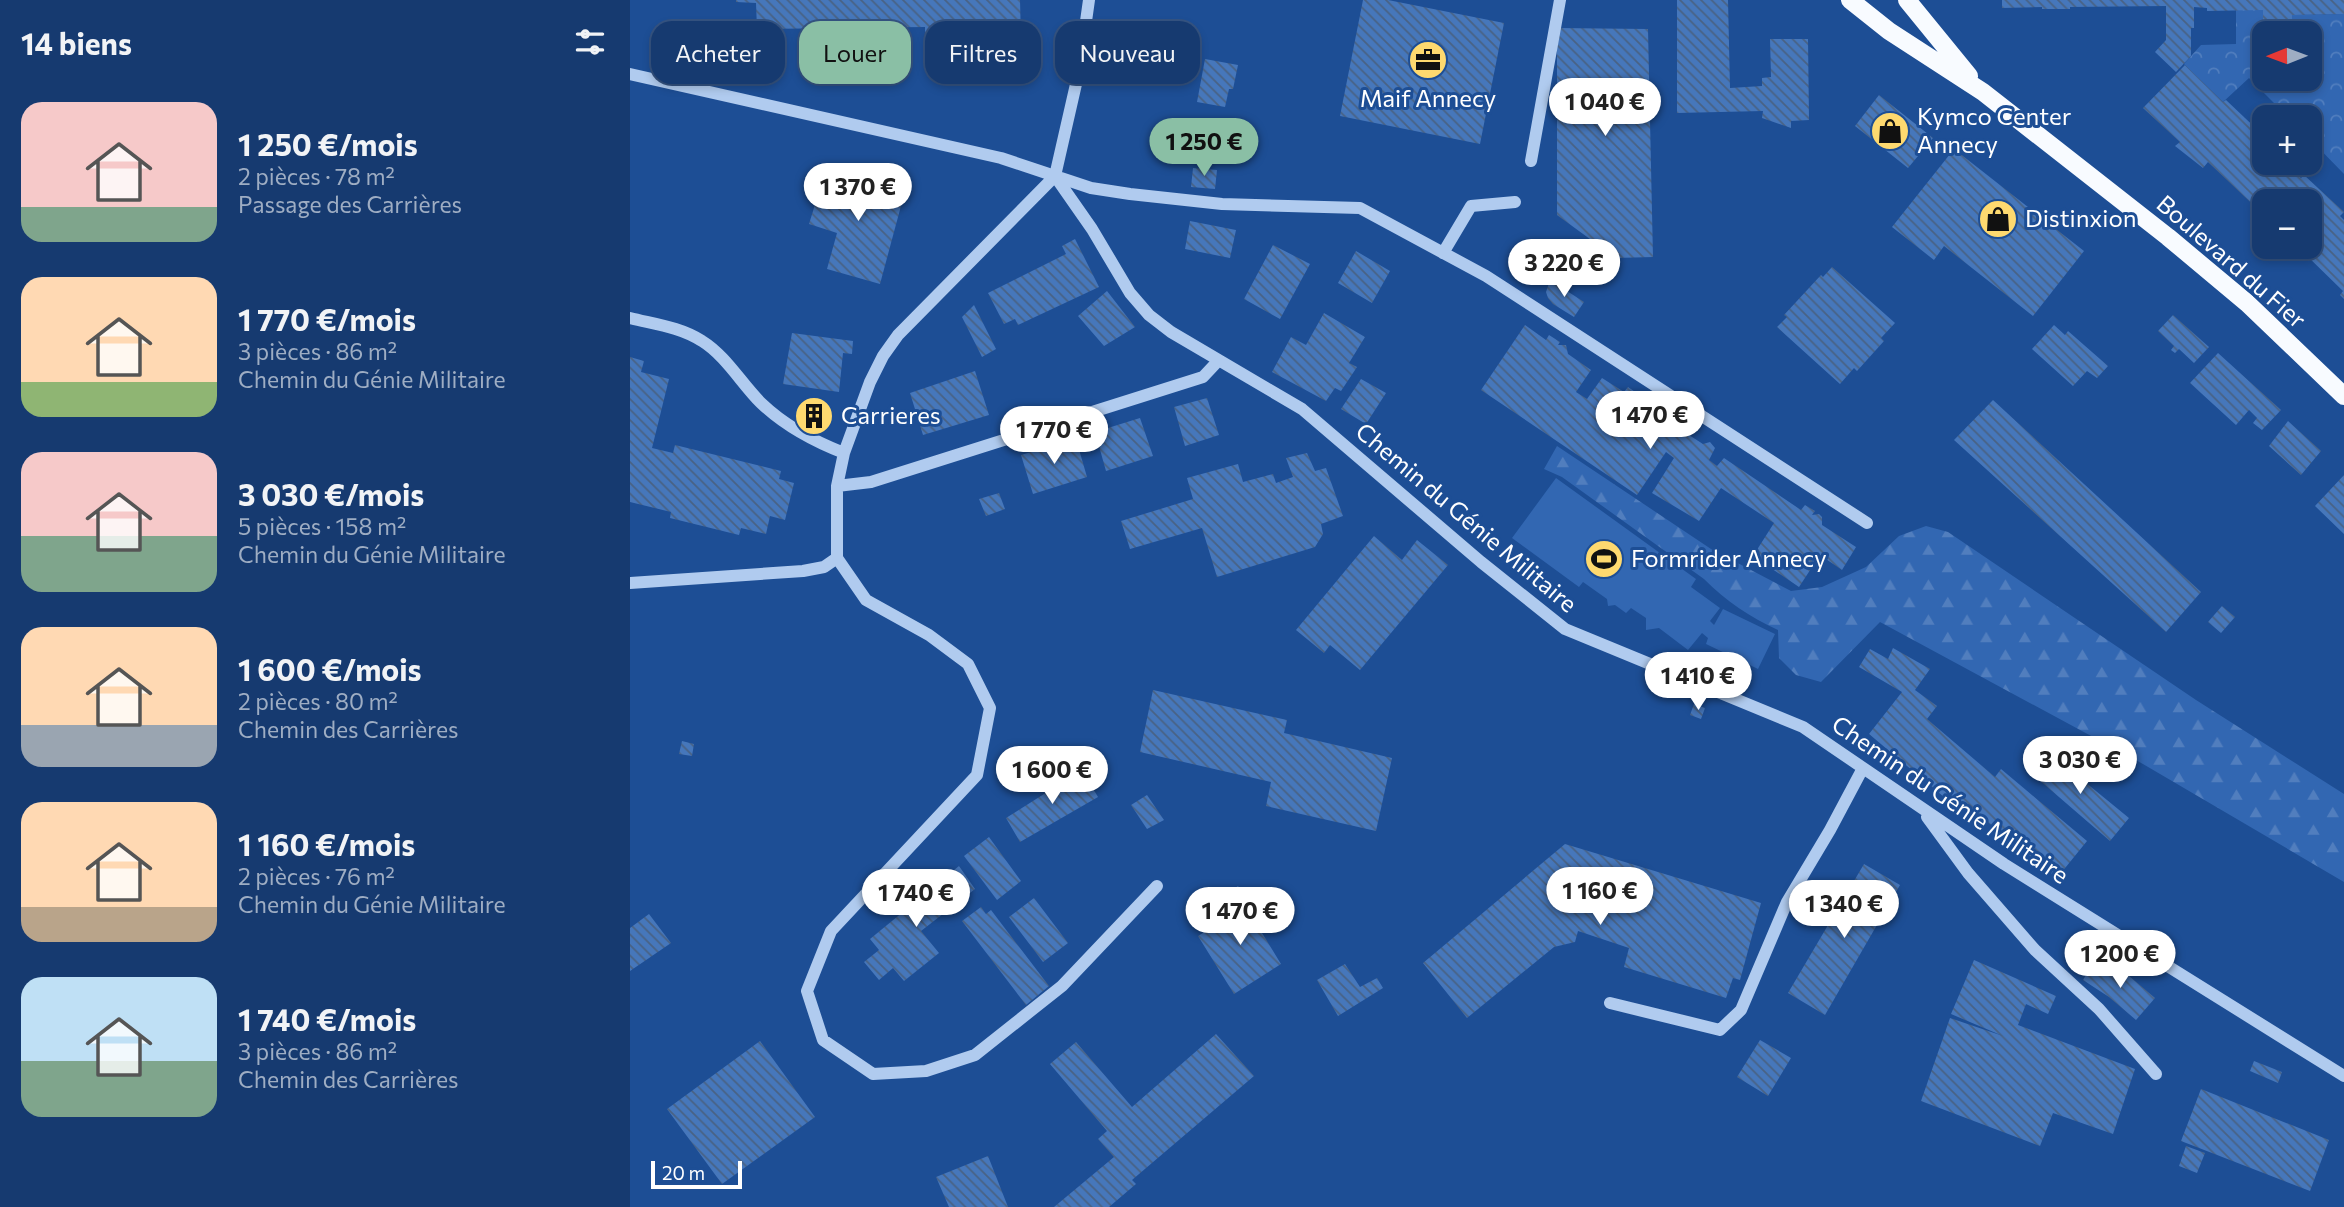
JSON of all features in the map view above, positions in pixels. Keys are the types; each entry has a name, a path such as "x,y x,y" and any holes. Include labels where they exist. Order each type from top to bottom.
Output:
{"main road":[{"name":"Boulevard du Fier","path":"1850,0 1889,31 1983,92 2228,286 2344,396"},
{"name":"Boulevard du Fier","path":"1907,0 1983,92"}],"street":[{"path":"1089,0 1079,71 1055,176 898,335 883,356 870,382 844,453 837,486 837,558 866,600 929,635 968,664 990,708 977,775 831,931 807,991 822,1040 873,1074 926,1071 975,1055 1062,986 1157,886"},
{"path":"1531,161 1560,0"},
{"path":"630,74 1001,158 1091,188 1222,204 1360,208 1486,276 1867,523"},
{"name":"Chemin du Génie Militaire","path":"1055,176 1092,229 1130,293 1171,332 1302,409 1470,553 1565,629 1803,727 2004,864 2344,1076"},
{"path":"1443,253 1471,206 1515,202"},
{"path":"630,318 677,329 702,341 721,357 762,404 783,421 813,441 844,453"},
{"path":"837,486 871,482 1203,377 1218,361"},
{"path":"630,583 803,571 824,567 837,558"},
{"path":"1610,1003 1720,1030 1741,1010 1787,902 1863,768"},
{"path":"1921,808 1968,873 2035,950 2099,1009 2156,1074"}],"green space":[{"path":"2236,10 2263,10 2264,21 2252,21 2252,81 2249,78 2223,102 2184,64 2201,45 2236,44"},
{"path":"2344,14 2344,174 2322,151 2322,105 2276,105 2262,91 2322,91 2322,21 2264,21 2292,20 2292,15"},
{"path":"1557,446 1711,549 1791,591 1822,587 1866,567 1899,536 1926,526 1948,532 2196,700 2344,794 2344,882 2143,764 1880,622 1821,682 1796,675 1779,658 1778,630 1739,608 1704,579 1562,477 1544,469"},
{"name":"Formrider Annecy","path":"1556,478 1696,579 1691,587 1720,608 1710,621 1714,625 1723,609 1775,634 1758,669 1706,644 1708,638 1702,633 1688,650 1659,628 1646,630 1646,618 1631,608 1626,613 1615,605 1608,606 1607,599 1583,582 1579,587 1512,538"}],"building":[{"path":"1020,0 1021,21 925,21 925,27 911,27 911,21 799,21 799,28 785,29 785,21 757,21 756,3 736,2"},
{"path":"1363,0 1388,0 1504,23 1480,144 1340,116"},
{"path":"1677,0 1728,0 1730,88 1762,86 1762,78 1771,77 1770,39 1808,39 1809,120 1791,121 1791,128 1762,118 1763,111 1677,113"},
{"path":"2002,0 2344,0 2344,14 2292,15 2292,20 2263,21 2263,10 2207,11 2207,8 2194,7 2191,56 2176,72 2155,52 2166,40 2166,6 2002,8"},
{"path":"1557,28 1648,29 1653,257 1616,258 1557,215"},
{"path":"1205,59 1238,65 1233,89 1229,89 1225,107 1197,102"},
{"path":"2185,65 2223,102 2226,100 2252,125 2252,175 2298,175 2301,178 2304,175 2319,189 2252,189 2252,204 2208,162 2203,168 2175,146 2180,142 2143,108"},
{"path":"1879,95 1933,138 1908,168 1855,126"},
{"path":"1954,149 2084,251 2033,316 1944,246 1934,260 1892,227"},
{"path":"1193,168 1217,170 1215,189 1191,187"},
{"path":"826,169 905,191 880,284 827,269 837,233 809,224"},
{"path":"2322,192 2344,212 2340,216 2344,220 2344,299 2340,295 2343,291 2310,259 2322,259"},
{"path":"1190,221 1236,230 1230,258 1185,249"},
{"path":"1075,239 1099,287 1018,325 1015,319 1004,324 988,293 1066,254 1062,246"},
{"path":"1273,245 1310,264 1280,319 1244,299"},
{"path":"1356,251 1390,271 1372,303 1338,283"},
{"path":"1832,267 1895,323 1881,338 1884,341 1857,371 1854,368 1840,384 1777,327 1787,317 1784,315 1821,275 1823,277"},
{"path":"1550,280 1584,302 1574,317 1548,298 1546,292"},
{"path":"1107,291 1135,327 1104,346 1078,316"},
{"path":"974,305 996,349 982,357 962,317"},
{"path":"1324,313 1365,337 1349,363 1357,367 1341,391 1335,388 1326,401 1272,372 1291,337 1306,345"},
{"path":"2173,315 2209,347 2194,363 2179,349 2175,353 2171,350 2174,346 2158,331"},
{"path":"1525,325 1546,340 1549,335 1560,342 1558,345 1566,345 1568,354 1591,370 1576,392 1587,399 1602,378 1624,392 1628,387 1638,394 1637,396 1645,398 1645,407 1703,444 1710,442 1715,448 1709,460 1717,466 1724,458 1801,510 1805,505 1815,511 1812,515 1819,514 1822,517 1822,525 1856,547 1842,570 1820,555 1799,587 1753,556 1774,523 1721,488 1699,521 1652,493 1674,458 1666,452 1637,495 1481,390"},
{"path":"2054,325 2065,335 2068,331 2108,366 2097,378 2087,371 2073,386 2032,349"},
{"path":"792,333 853,341 852,354 843,353 839,392 783,384"},
{"path":"2218,353 2281,410 2262,430 2253,423 2257,418 2249,410 2236,425 2190,383"},
{"path":"630,357 644,361 641,372 669,379 652,448 673,453 675,445 781,471 779,479 794,483 785,520 770,516 766,534 741,528 739,535 670,518 671,512 630,502"},
{"path":"975,371 989,415 923,435 910,393"},
{"path":"1361,379 1386,393 1366,424 1341,409"},
{"path":"1207,398 1219,435 1185,446 1174,407"},
{"path":"1993,400 2201,592 2166,632 1954,440"},
{"name":"Carrieres","path":"805,408 824,412 822,423 803,420"},
{"path":"1140,418 1153,456 1106,471 1095,432"},
{"path":"2288,421 2321,451 2301,475 2269,446"},
{"path":"1076,439 1087,477 1033,494 1021,455"},
{"path":"1307,453 1315,471 1326,468 1343,516 1321,524 1323,534 1315,547 1217,577 1202,528 1130,549 1121,521 1193,499 1187,478 1238,464 1243,482 1273,474 1276,483 1293,477 1286,458"},
{"path":"2344,475 2344,534 2315,506"},
{"path":"999,493 1005,509 986,516 979,499"},
{"path":"1374,536 1402,560 1417,540 1448,565 1360,670 1330,645 1324,653 1296,630"},
{"path":"2222,606 2235,617 2221,633 2208,622"},
{"path":"1893,648 1930,669 1915,690 1937,706 1927,719 1995,777 2001,769 2087,841 2057,878 1969,807 1964,813 1957,808 1869,734 1902,692 1859,667 1870,649 1888,659"},
{"path":"1153,690 1287,720 1284,733 1392,758 1376,831 1266,806 1271,782 1140,752"},
{"path":"1694,704 1705,708 1701,719 1690,715"},
{"path":"682,741 694,744 692,756 679,754"},
{"path":"2047,751 2129,818 2110,841 2030,772"},
{"path":"1082,770 1098,797 1020,842 1006,818"},
{"path":"1147,795 1164,820 1147,829 1131,805"},
{"path":"989,837 1021,881 997,900 964,856"},
{"path":"1565,844 1761,903 1740,980 1733,978 1726,998 1624,967 1629,948 1578,931 1575,942 1554,947 1467,1018 1423,963"},
{"path":"1864,864 1900,885 1825,1015 1788,993"},
{"path":"959,866 975,889 921,931 939,953 904,981 893,968 879,980 864,962 879,950 870,939"},
{"path":"1238,886 1250,904 1246,907 1281,964 1234,994 1198,936 1240,910 1229,892"},
{"path":"1034,898 1068,943 1043,962 1009,917"},
{"path":"981,907 986,914 991,910 1049,986 1026,1005 962,921"},
{"path":"649,914 671,943 630,971 630,928"},
{"path":"1974,960 2056,996 2048,1014 2026,1004 2018,1025 2135,1069 2113,1134 2053,1113 2040,1146 1921,1101 1950,1018 2003,1036 1951,1014"},
{"path":"2094,962 2125,978 2128,975 2155,998 2136,1020 2083,980"},
{"path":"1345,964 1360,987 1377,978 1383,988 1338,1016 1317,980"},
{"path":"1216,1034 1254,1076 1132,1180 1136,1184 1109,1207 1054,1207 1114,1157 1098,1139 1107,1131 1050,1064 1076,1042 1132,1107"},
{"path":"1760,1040 1791,1058 1768,1096 1737,1077"},
{"path":"760,1041 815,1117 722,1184 667,1109"},
{"path":"2254,1061 2282,1072 2278,1083 2250,1071"},
{"path":"2201,1089 2329,1140 2310,1191 2181,1141"},
{"path":"2186,1146 2205,1153 2197,1173 2179,1166"},
{"path":"988,1156 1008,1207 949,1207 936,1177"}],"place":[{"name":"Maif Annecy","path":"1428,60"},
{"name":"Kymco Center Annecy","path":"1890,131"},
{"name":"Distinxion","path":"1998,219"},
{"name":"Carrieres","path":"814,416"},
{"name":"Formrider Annecy","path":"1604,559"}]}
